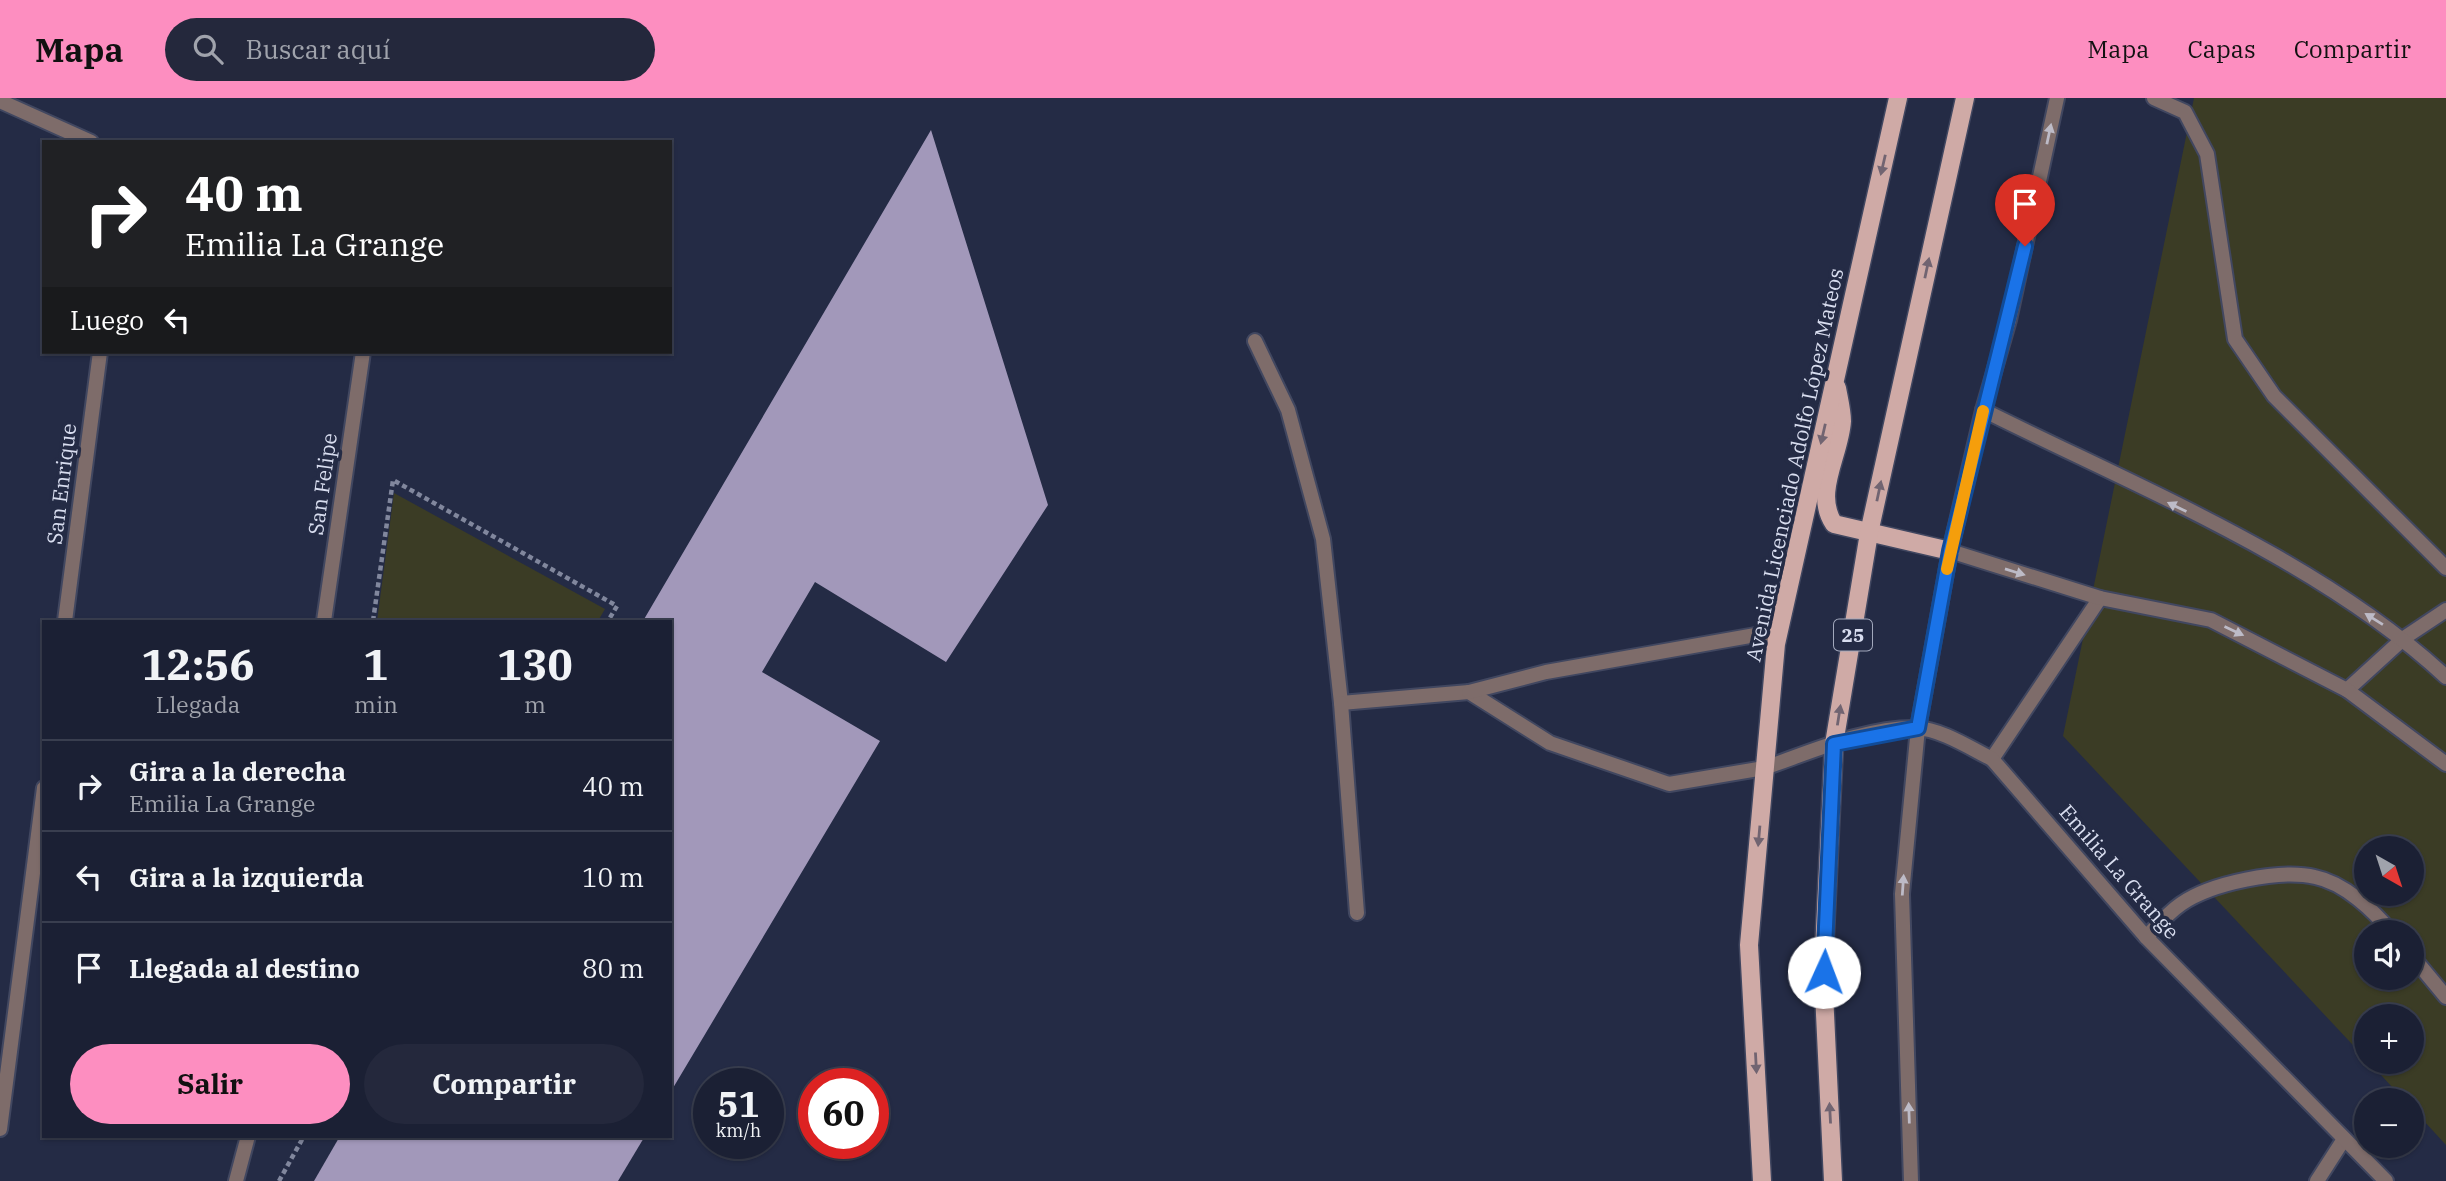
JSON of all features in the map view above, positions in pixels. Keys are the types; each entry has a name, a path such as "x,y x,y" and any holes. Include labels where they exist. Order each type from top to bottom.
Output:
{"main road":[{"name":"Avenida Licenciado Adolfo López Mateos","path":"1762,1181 1749,945 1778,631 1898,98"},
{"name":"25","path":"1833,1181 1824,972 1834,744 1870,533 1965,98"},
{"path":"1836,378 1842,421 1825,499 1825,512 1833,524 1950,551"}],"street":[{"path":"1911,1181 1902,894 1918,728 1950,551 1983,410 2010,320 2057,98"},
{"path":"2154,98 2185,112 2207,154 2235,339 2274,396 2446,568"},
{"path":"0,101 87,140"},
{"path":"1255,341 1287,410 1323,539 1341,703 1357,913"},
{"name":"San Enrique","path":"65,620 100,354"},
{"name":"San Felipe","path":"324,620 363,354"},
{"path":"1983,410 2267,552 2404,638 2446,677"},
{"path":"1950,551 2100,598 2211,621 2347,690 2446,764"},
{"path":"1992,759 2100,598"},
{"path":"2347,690 2404,638 2446,610"},
{"path":"1341,703 1469,692 1546,672 1778,631"},
{"name":"Emilia La Grange","path":"1469,692 1550,743 1669,784 1764,768 1834,744 1918,728 1957,741 1992,759 2146,937 2386,1181"},
{"path":"0,1129 42,804"},
{"path":"2146,937 2180,904 2201,892 2275,876 2316,877 2375,913 2381,920"},
{"path":"2424,970 2446,997"},
{"path":"236,1181 247,1138"},
{"path":"2317,1181 2344,1139"}],"path":[{"path":"373,620 393,480 617,606 609,620"},
{"path":"279,1181 302,1138"}],"green space":[{"path":"2194,98 2446,98 2446,1145 2424,1121 2424,1088 2393,1088 2380,1074 2424,1074 2424,1004 2354,1004 2354,1046 2063,736"},
{"path":"394,493 605,609 599,620 377,620"}],"building":[{"path":"931,130 1048,505 946,662 815,582 762,672 880,741 672,1090 672,620 644,620"},
{"path":"339,1138 644,1138 618,1181 314,1181"}],"slow traffic":[{"path":"1947,569 1983,411"}],"route":[{"path":"1824,972 1834,744 1884,732 1918,728 1950,551 1983,410 2010,320 2025,246"}]}
